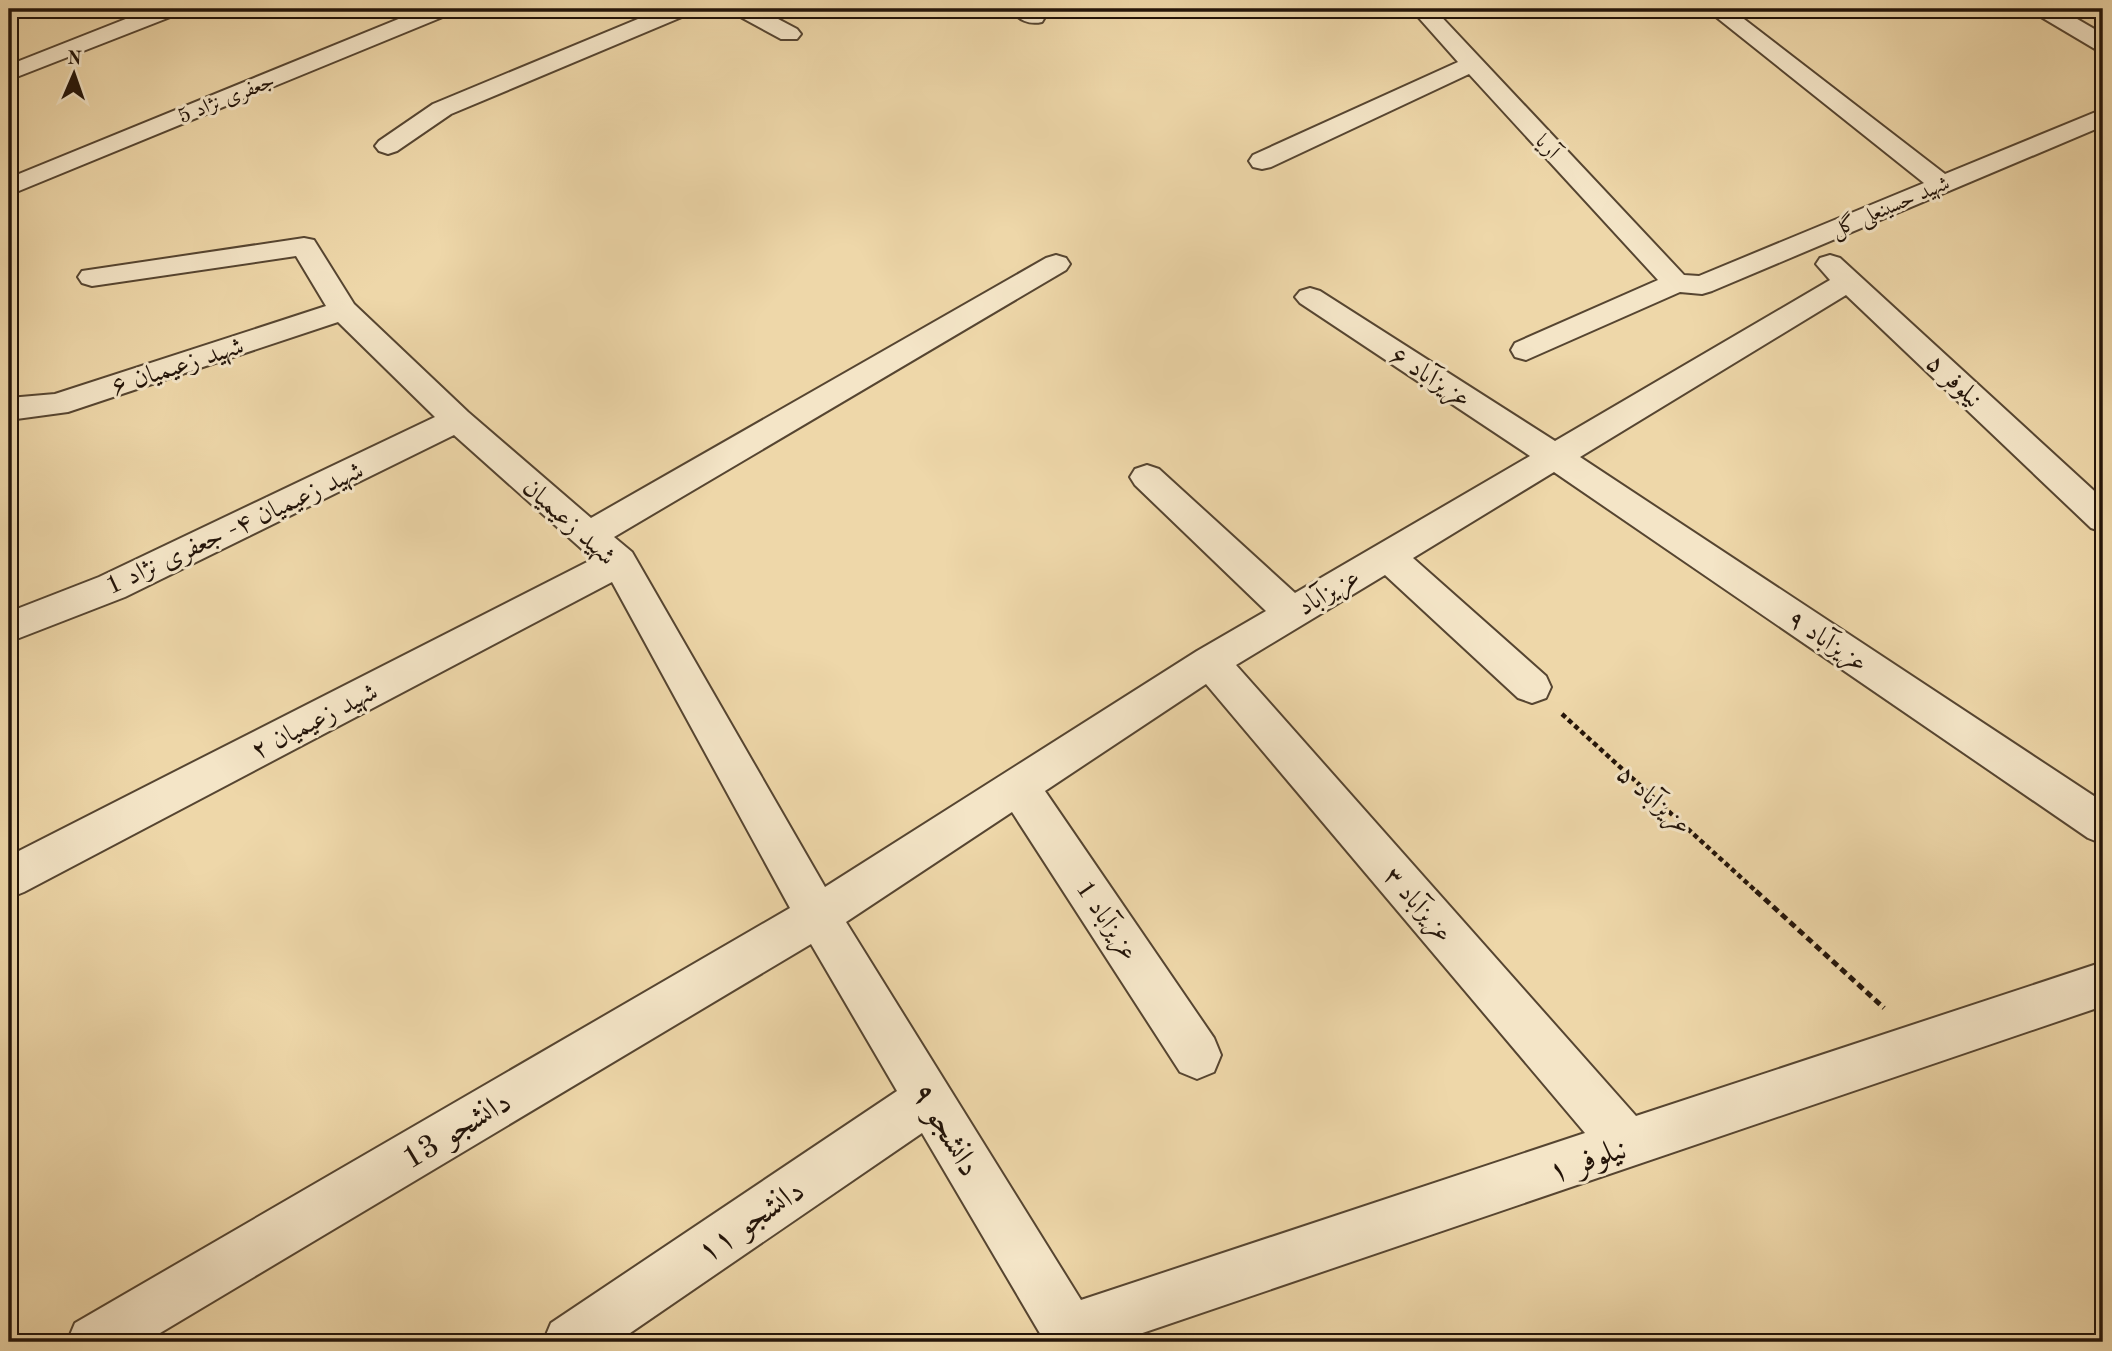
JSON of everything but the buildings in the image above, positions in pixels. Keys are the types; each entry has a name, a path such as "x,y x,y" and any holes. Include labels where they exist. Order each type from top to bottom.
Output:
{"street":[{"path":"11,69 170,9"},
{"name":"جعفری نژاد 5","path":"9,187 442,9"},
{"path":"388,146 442,109 681,9"},
{"path":"743,9 789,34"},
{"name":"آریا","path":"1422,9 1676,283"},
{"path":"1717,9 1942,184"},
{"path":"2044,9 2103,44"},
{"path":"1262,161 1472,64"},
{"name":"شهید حسینعلی گل","path":"1676,283 1702,285 2103,117"},
{"name":"نیلوفر ۵","path":"1806,241 2103,519"},
{"name":"شهید زعیمیان","path":"92,277 304,246 343,310 457,421 619,562 818,916"},
{"path":"589,535 1056,264"},
{"name":"عزیزآباد","path":"818,916 1210,662 1553,455 1849,281"},
{"path":"1526,350 1676,283"},
{"name":"عزیزآباد ۶","path":"1310,298 1553,455"},
{"name":"شهید زعیمیان ۶","path":"9,408 57,404 343,310"},
{"name":"شهید زعیمیان ۴- جعفری نژاد 1","path":"9,627 112,586 457,421"},
{"name":"عزیزآباد ۹","path":"1553,455 2103,825"},
{"path":"1147,477 1292,613"},
{"path":"1387,555 1532,687"},
{"name":"شهید زعیمیان ۲","path":"9,878 619,562"},
{"name":"عزیزآباد ۳","path":"1210,662 1628,1145"},
{"name":"عزیزآباد 1","path":"1018,786 1197,1055"},
{"name":"دانشجو ۹","path":"818,916 1073,1337"},
{"name":"دانشجو 13","path":"94,1342 818,916"},
{"name":"نیلوفر ۱","path":"1073,1337 1923,1044 2103,985"},
{"name":"دانشجو ۱۱","path":"570,1342 929,1099"}],"path":[{"name":"عزیزآباد ۵","path":"1532,687 1923,1044"}]}
